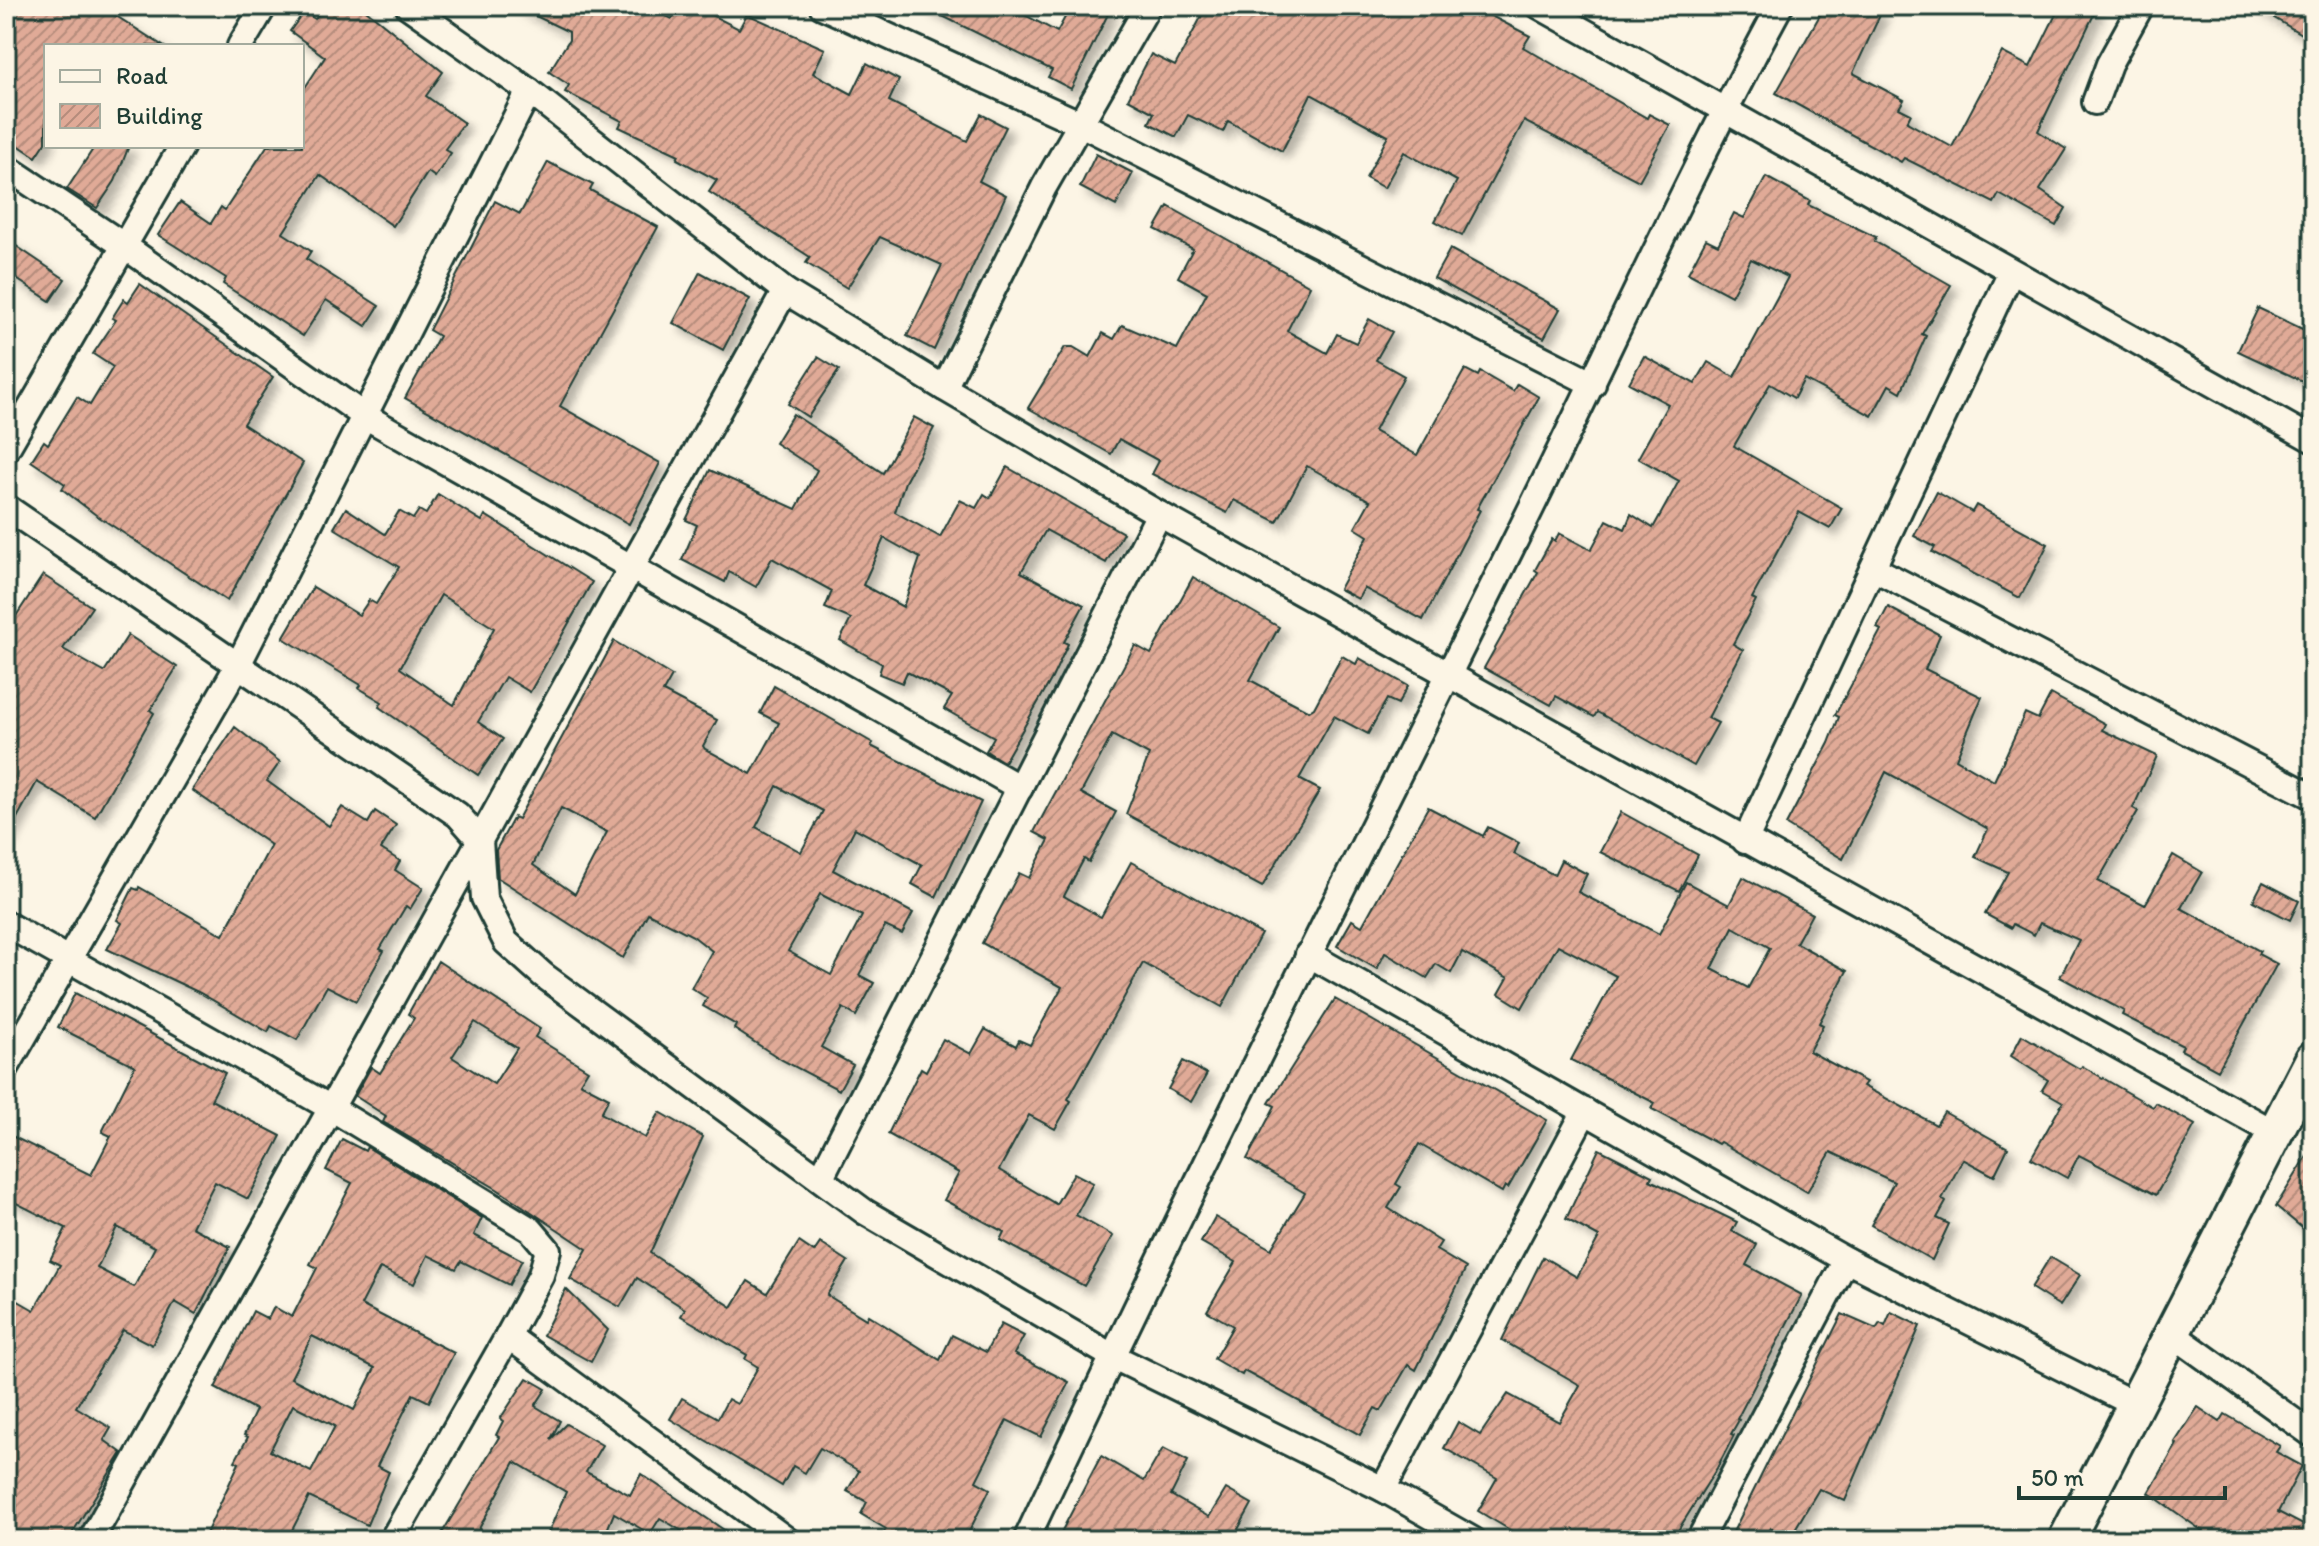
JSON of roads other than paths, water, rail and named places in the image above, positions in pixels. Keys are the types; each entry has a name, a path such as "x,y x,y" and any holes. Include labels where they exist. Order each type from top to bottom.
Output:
{"street":[{"path":"241,44 264,6"},
{"path":"408,6 529,91 785,291 944,388 1159,514 2277,1134"},
{"path":"822,6 1079,123 1593,384"},
{"path":"944,388 1079,123 1148,6"},
{"path":"1539,6 2313,440"},
{"path":"1026,1540 1308,954 1593,384 1723,110 1780,6"},
{"path":"2095,102 2109,64 2141,6"},
{"path":"6,1068 238,665 529,91"},
{"path":"6,450 181,148"},
{"path":"6,167 123,245 363,415 633,565 1020,788"},
{"path":"1745,841 2011,272"},
{"path":"91,1540 785,291"},
{"path":"6,507 458,815 480,840 484,898 506,942 543,975 865,1212 1112,1356 1383,1489 1473,1540"},
{"path":"821,1177 1159,514"},
{"path":"1873,568 2313,797"},
{"path":"6,924 331,1108 531,1230 548,1250 541,1275 392,1540"},
{"path":"1308,954 1846,1260 2136,1405"},
{"path":"2066,1540 2313,1059"},
{"path":"1383,1489 1585,1111"},
{"path":"1699,1540 1846,1260"},
{"path":"2171,1333 2313,1435"},
{"path":"508,1336 772,1536"}]}
